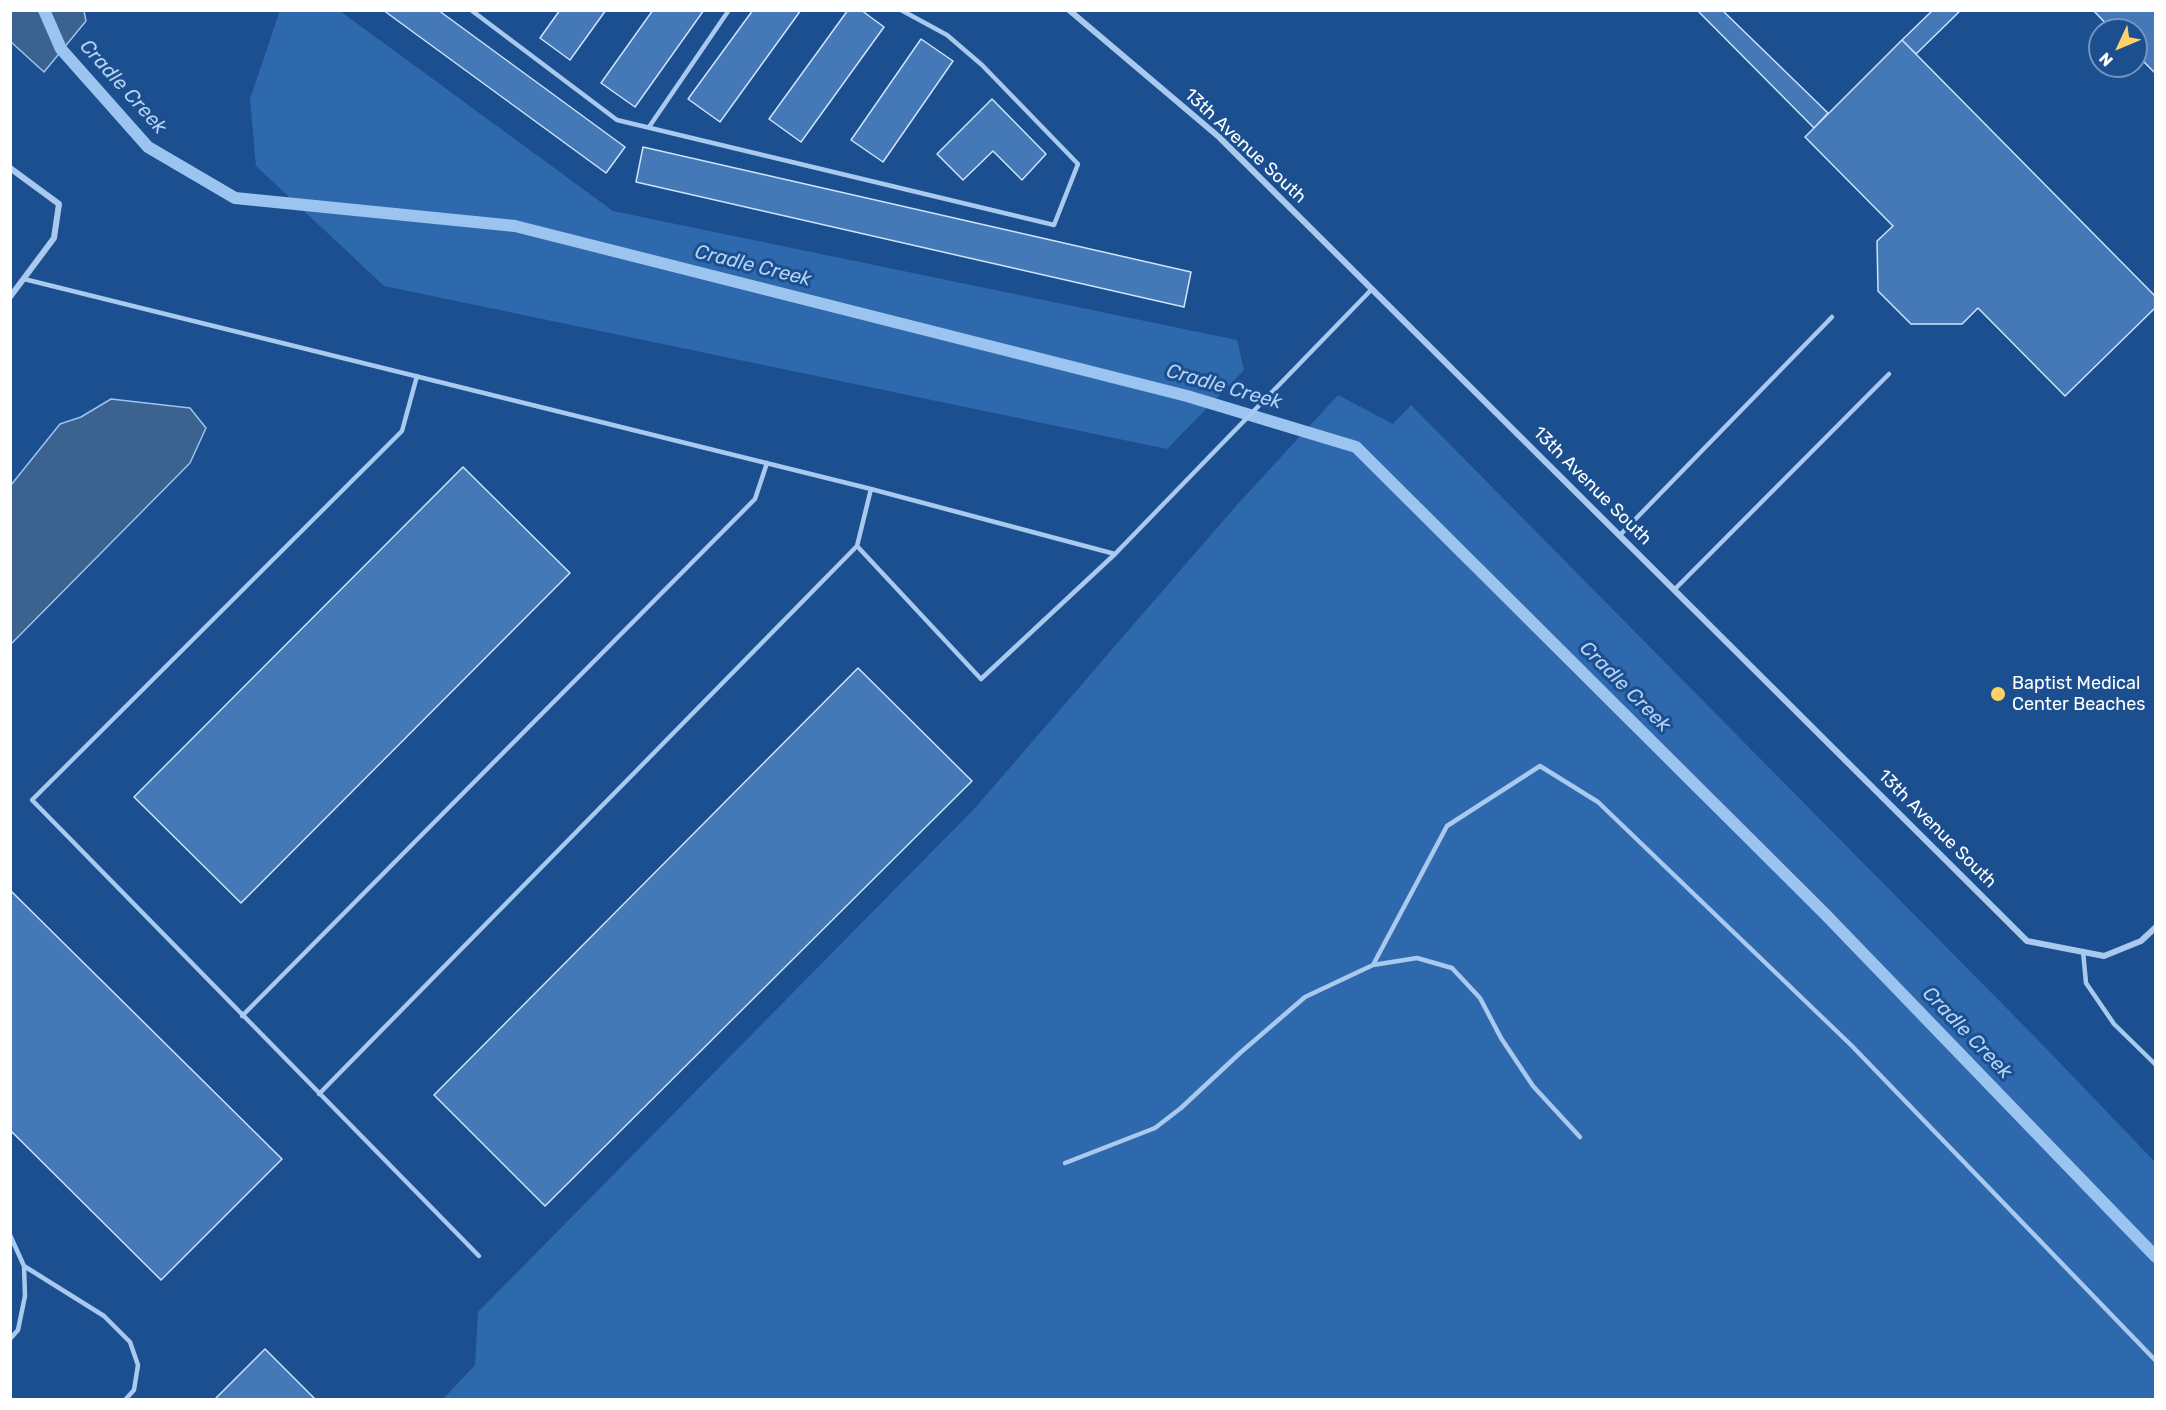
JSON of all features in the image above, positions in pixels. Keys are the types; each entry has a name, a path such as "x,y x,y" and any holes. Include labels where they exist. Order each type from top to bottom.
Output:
{"street":[{"name":"13th Avenue South","path":"1069,11 1218,137 2027,941 2104,956 2141,941 2156,927"},
{"path":"10,168 59,204 54,238 10,297"}],"lane":[{"path":"471,10 617,120 1054,225 1078,164 982,65 947,35 901,10"},
{"path":"649,127 729,10"},
{"path":"24,279 871,489 1115,554"},
{"path":"857,546 981,679 1115,554 1372,289"},
{"path":"1620,535 1832,317"},
{"path":"1675,589 1889,374"},
{"path":"417,376 402,431 32,800 479,1256"},
{"path":"243,1016 756,499 767,463"},
{"path":"319,1094 857,546 871,489"},
{"path":"1373,965 1447,826 1540,766 1598,802 1852,1046 2156,1361"},
{"path":"2083,951 2086,983 2114,1024 2156,1065"},
{"path":"1065,1163 1155,1128 1181,1108 1305,997 1373,965 1417,958 1452,968 1480,998 1533,1086 1580,1137"},
{"path":"10,1235 24,1266 26,1296 18,1330 10,1339"},
{"path":"24,1266 104,1316 130,1342 138,1365 134,1390 125,1400"}],"shaded area":[{"path":"280,10 340,11 613,211 1237,340 1244,370 1167,449 384,286 256,166 250,99"},
{"path":"10,11 84,11 86,21 44,72 11,42"},
{"path":"1338,395 1393,424 1411,405 2038,1040 2155,1162 2155,1399 442,1400 475,1365 478,1312 975,808 1235,507"},
{"path":"111,399 190,408 206,428 190,463 11,644 11,485 60,424 81,417"}],"building":[{"path":"383,10 438,10 625,147 606,173"},
{"path":"560,10 606,10 570,60 540,38"},
{"path":"653,10 704,10 635,107 601,83"},
{"path":"753,10 801,10 720,122 688,99"},
{"path":"848,10 861,10 884,27 801,142 769,119"},
{"path":"1697,10 1722,10 1828,113 1814,128"},
{"path":"1933,10 1961,10 1916,54 1902,40"},
{"path":"2093,10 2156,10 2156,74 2148,66 2148,18 2101,18"},
{"path":"921,39 953,61 883,162 851,140"},
{"path":"1902,40 2156,297 2156,307 2065,396 1978,308 1962,324 1911,324 1878,291 1877,241 1893,226 1805,137"},
{"path":"992,99 1046,154 1022,180 993,151 963,180 937,154"},
{"path":"643,147 1191,272 1184,307 636,182"},
{"path":"463,467 570,573 241,903 134,797"},
{"path":"858,668 972,781 545,1206 434,1095"},
{"path":"10,890 282,1159 161,1280 10,1130"},
{"path":"265,1349 316,1400 214,1400"}],"waterway":[{"name":"Cradle Creek","path":"44,10 61,49 148,147 235,198 515,226 1187,396 1356,447 1825,914 2156,1257"}],"place":[{"name":"Baptist Medical Center Beaches","path":"1998,694"}]}
